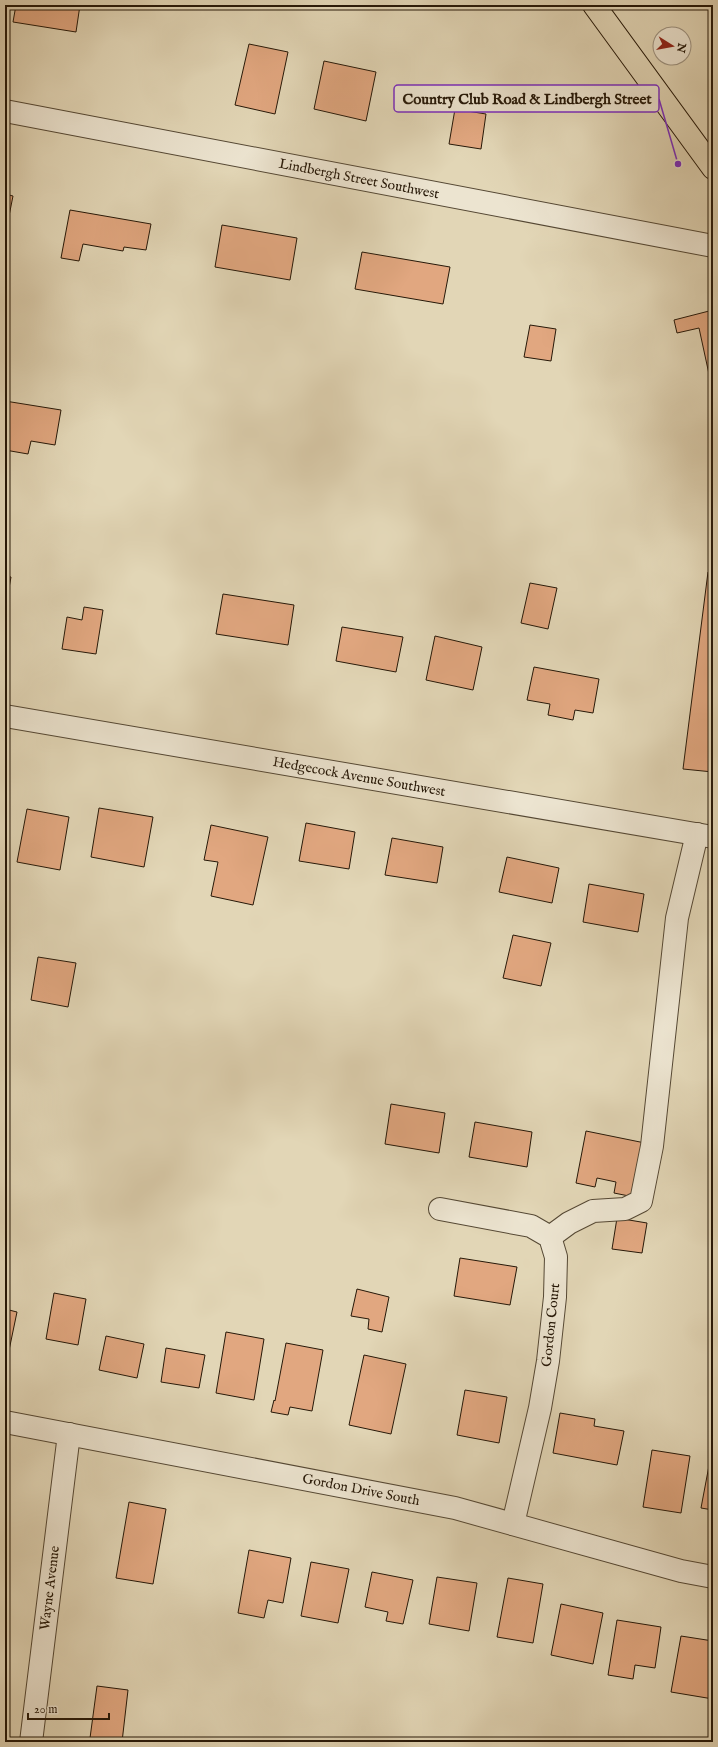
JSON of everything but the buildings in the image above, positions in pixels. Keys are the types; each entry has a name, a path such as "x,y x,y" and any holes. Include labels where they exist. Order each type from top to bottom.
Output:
{"main road":[{"path":"594,5 713,168"}],"street":[{"name":"Lindbergh Street Southwest","path":"5,111 713,246"},
{"name":"Hedgecock Avenue Southwest","path":"5,716 705,836"},
{"path":"440,1209 531,1226 550,1237 568,1223 593,1211 625,1209 641,1201 652,1146 677,918 705,836"},
{"name":"Gordon Court","path":"513,1524 540,1408 548,1360 555,1297 556,1257 550,1237"},
{"name":"Gordon Drive South","path":"5,1422 455,1508 681,1571 713,1577"},
{"name":"Wayne Avenue","path":"31,1742 69,1434"}],"place":[{"name":"Country Club Road & Lindbergh Street","path":"678,164"}]}
